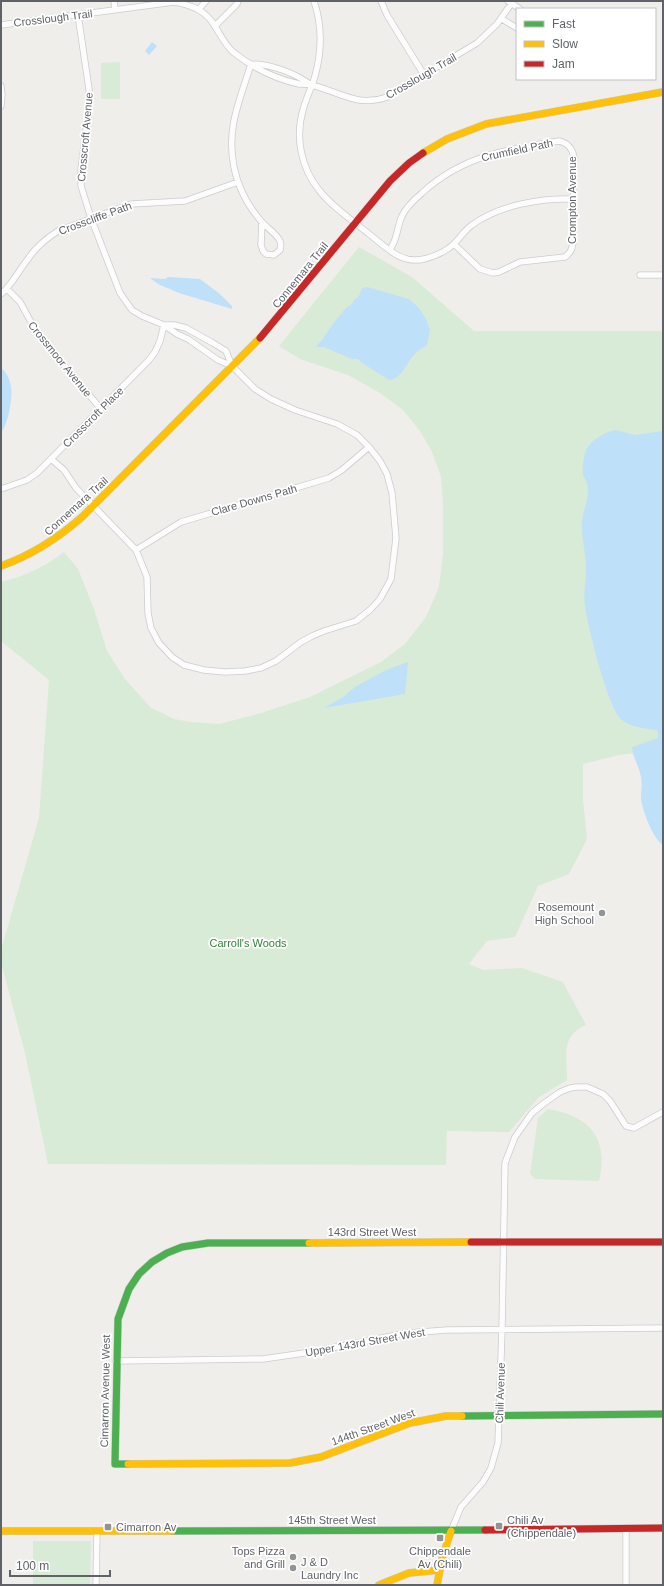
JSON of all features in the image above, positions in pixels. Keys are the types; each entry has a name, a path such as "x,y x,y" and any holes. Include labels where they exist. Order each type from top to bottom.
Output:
{"street":[{"path":"114,1 115,10"},
{"path":"198,9 206,1"},
{"path":"215,26 237,4 238,1"},
{"path":"314,1 320,29 320,42 315,77 311,85 300,122 300,142 303,158 309,174 318,189 329,202 390,250 403,258 415,260 423,259 449,248 472,225 496,212 514,206 551,199 573,199"},
{"path":"381,1 387,15 424,75"},
{"name":"Crosslough Trail","path":"1,25 174,2 187,4 198,9 208,17 232,51 251,64 262,64 300,77 311,85 355,100 371,101 387,97 477,43 502,19 509,2"},
{"path":"509,2 518,8"},
{"name":"Crosscroft Avenue","path":"78,15 90,89 80,180 91,218 120,293 132,310 164,325 177,334 188,339 218,360 232,366"},
{"path":"502,19 516,27"},
{"path":"251,64 237,102 232,128 232,158 238,182 249,204 262,222 280,242 280,250 274,255 266,254 261,248 262,222"},
{"path":"1,86 1,106"},
{"name":"Connemara Trail","path":"1,566 24,558 46,547 62,535 93,507 278,320 400,171 426,151 454,135 492,122 663,92"},
{"name":"Crumfield Path","path":"390,250 397,235 405,210 429,187 455,169 478,158 507,150 559,141 569,146"},
{"name":"Crompton Avenue","path":"454,244 480,269 492,273 499,272 520,262 565,257 569,254 573,243 574,156 569,146"},
{"name":"Crosscliffe Path","path":"1,294 7,289 29,256 50,235 58,231 131,204 190,200 238,182"},
{"path":"640,275 663,275"},
{"name":"Crossmoor Avenue","path":"7,289 20,302 32,328 101,409"},
{"name":"Crosscroft Avenue","path":"164,325 174,325 186,328 213,343 226,351 232,366"},
{"name":"Crosscroft Place","path":"1,489 29,479 38,473 149,360 160,341 164,325"},
{"path":"51,459 64,470 71,483 93,507 136,550 147,577 148,613 151,628 159,643 172,657 184,665 204,670 225,672 245,671 261,668 276,661 301,642 312,636 356,621 371,609 380,599 391,579 396,538 392,493 387,474 380,461 357,435 337,424 295,410 270,399 255,389 232,366"},
{"name":"Clare Downs Path","path":"136,550 181,522 329,478 342,470 369,447"},
{"name":"Chili Avenue","path":"451,1531 461,1507 483,1482 491,1468 498,1443 505,1163 515,1137 532,1113 543,1104 570,1088 587,1087 603,1094 610,1100 626,1126 634,1128 663,1112"},
{"name":"143rd Street West","path":"118,1319 129,1289 139,1274 152,1262 167,1253 182,1247 208,1243 663,1242"},
{"name":"Cimarron Avenue West","path":"115,1464 118,1319"},
{"name":"Upper 143rd Street West","path":"116,1361 263,1359 311,1352 407,1333 447,1330 663,1328"},
{"name":"144th Street West","path":"115,1464 290,1463 321,1457 410,1423 446,1416 663,1414"},
{"path":"626,1528 626,1585"},
{"name":"145th Street West","path":"1,1531 451,1531 663,1528"},
{"path":"96,1585 97,1531"},
{"path":"437,1585 439,1570 451,1531"},
{"path":"379,1585 409,1573 439,1570"}],"green space":[{"path":"120,62 120,99 101,99 101,63"},
{"name":"Carroll's Woods","path":"359,247 412,277 474,331 663,331 663,750 619,755 583,764 583,800 587,839 569,874 538,886 515,937 487,941 469,964 483,970 522,968 563,982 586,1025 574,1033 568,1044 566,1056 567,1080 539,1097 509,1132 447,1131 446,1165 48,1164 25,1053 1,962 1,950 39,818 49,680 1,641 1,582 34,570 50,562 64,552 78,569 94,609 107,651 125,679 150,707 174,719 191,722 219,724 258,714 310,697 381,662 405,644 426,617 439,587 443,554 443,504 441,477 432,452 420,431 403,410 380,393 348,375 300,359 279,346"},
{"path":"548,1109 563,1112 575,1117 593,1132 598,1141 601,1153 599,1181 535,1179 530,1174 538,1118"},
{"path":"33,1541 91,1541 90,1585 33,1585"}],"water":[{"path":"152,42 157,46 149,55 145,51"},
{"path":"168,277 200,279 220,294 232,306 232,309 179,293 158,284 150,278 165,279"},
{"path":"367,287 409,299 419,308 426,319 430,330 427,345 411,358 400,374 393,379 389,380 358,359 352,359 324,347 317,347 346,308 359,296 361,290"},
{"path":"1,368 8,376 11,384 11,404 6,424 1,432"},
{"path":"616,430 635,435 663,431 663,845 655,837 643,810 641,798 641,777 632,747 658,738 657,730 634,726 622,720 617,714 599,667 585,606 584,597 586,569 582,521 588,489 583,474 584,458 588,446 603,435"},
{"path":"408,662 405,694 324,708 343,697 355,687 386,670"}],"traffic: fast":[{"path":"128,1464 115,1464 118,1319 129,1289 139,1274 152,1262 167,1253 182,1247 208,1243 309,1243"},
{"path":"462,1416 663,1414"},
{"path":"172,1531 485,1530"}],"traffic: slow":[{"path":"423,153 447,139 486,124 663,92"},
{"path":"1,566 44,546 82,517 260,338"},
{"path":"309,1243 471,1242"},
{"path":"128,1464 290,1463 321,1457 410,1423 446,1416 462,1416"},
{"path":"1,1531 172,1531"},
{"path":"437,1585 442,1559 451,1531"},
{"path":"379,1585 409,1573 439,1570"}],"traffic: jam":[{"path":"260,338 390,181 409,163 423,153"},
{"path":"471,1242 663,1242"},
{"path":"485,1530 663,1528"}],"place":[{"name":"Rosemount High School","path":"602,913"},
{"name":"Chili Av (Chippendale)","path":"499,1526"},
{"name":"Cimarron Av","path":"108,1527"},
{"name":"Chippendale Av (Chili)","path":"440,1538"},
{"name":"Tops Pizza and Grill","path":"293,1557"},
{"name":"J & D Laundry Inc","path":"293,1568"}]}
